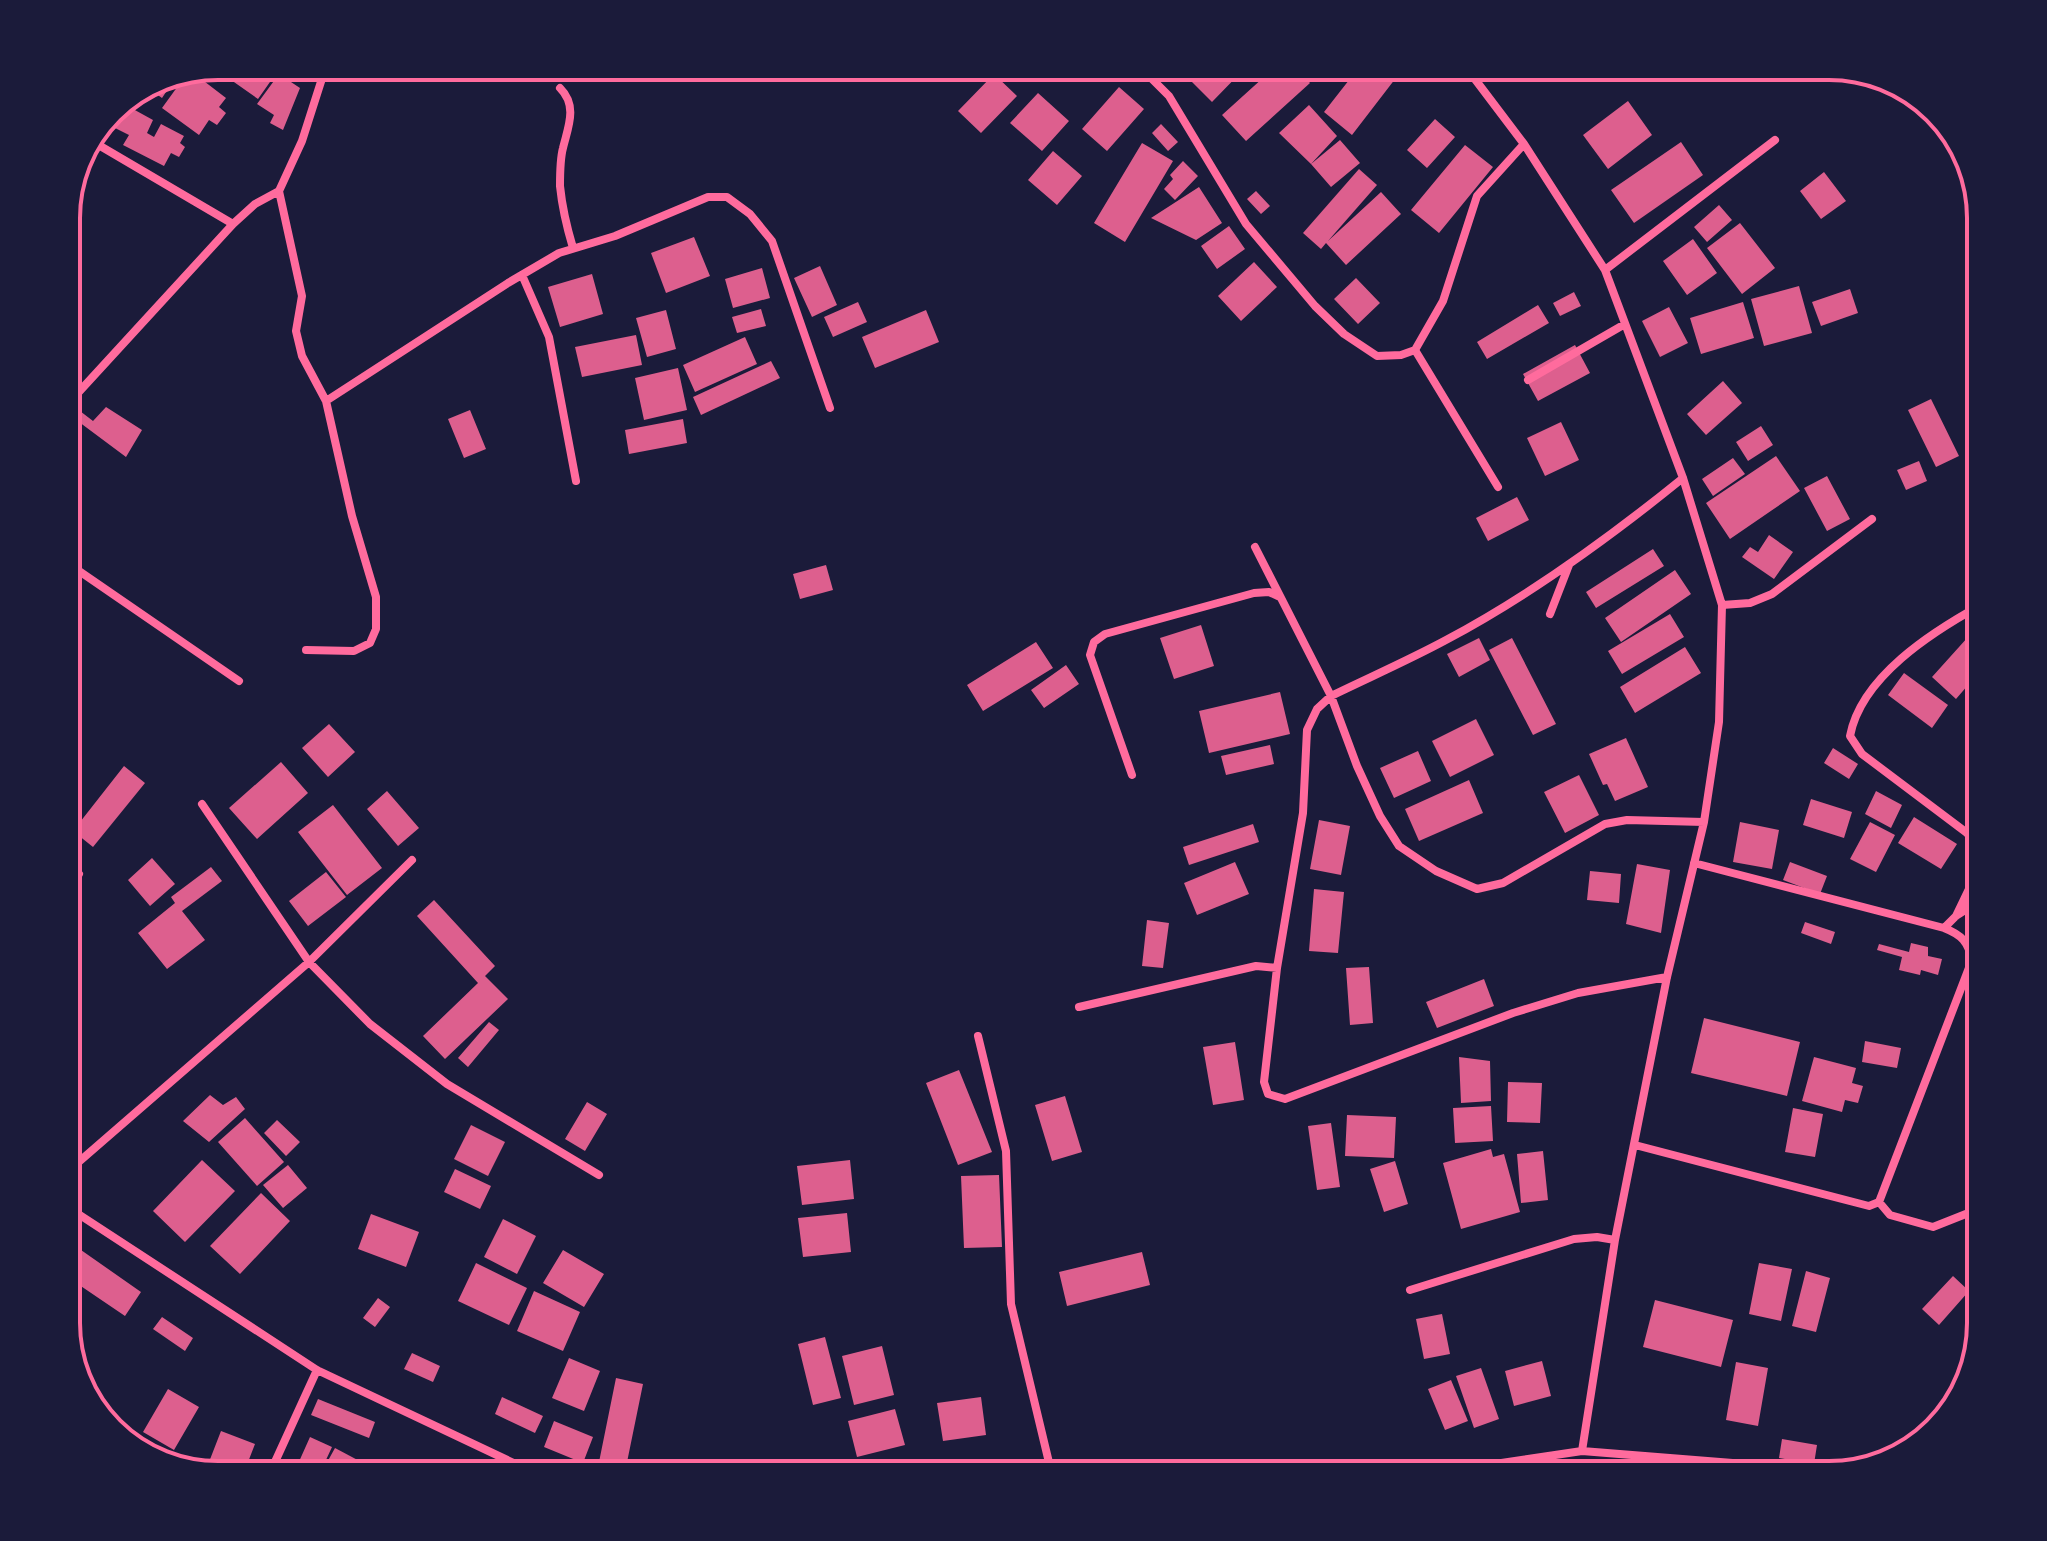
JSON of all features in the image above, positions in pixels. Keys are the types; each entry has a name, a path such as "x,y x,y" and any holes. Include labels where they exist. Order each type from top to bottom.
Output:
{"street":[{"path":"80,391 233,224 255,204 279,191 302,141 322,80"},
{"path":"1153,80 1169,96 1246,224 1315,306 1344,334 1377,356 1401,355 1415,350 1443,301 1477,196 1524,144"},
{"path":"1476,80 1524,144 1605,270 1683,478 1722,605 1719,722 1704,822 1667,977 1615,1240 1582,1451"},
{"path":"560,88 567,94 571,108 560,186 573,248"},
{"path":"1605,270 1775,140"},
{"path":"101,146 233,224"},
{"path":"279,191 302,296 296,331 302,356 326,401 352,516 376,597 376,629 370,643 354,651 306,650"},
{"path":"326,401 522,275 573,248 615,236 708,197 727,197 750,214 772,241 830,408"},
{"path":"522,275 549,337 576,481"},
{"path":"1528,380 1625,324"},
{"path":"1415,350 1498,487"},
{"path":"1667,977 1578,993 1513,1013 1285,1099 1268,1094 1264,1082 1277,968 1303,813 1307,730 1317,709 1331,696 1447,639 1569,565 1623,527 1683,478"},
{"path":"1722,605 1750,603 1772,594 1872,519"},
{"path":"1255,547 1331,696 1380,816 1399,846 1436,871 1477,889 1503,883 1605,824 1627,820 1704,822"},
{"path":"1550,614 1569,565"},
{"path":"80,572 239,681"},
{"path":"1132,775 1090,655 1094,642 1105,634 1254,593 1269,592 1278,596"},
{"path":"1967,613 1948,623 1883,674 1853,718 1850,736 1862,754 1967,833"},
{"path":"202,804 309,962 370,1024 447,1084 599,1175"},
{"path":"80,1161 309,962 412,860"},
{"path":"1694,863 1944,928 1959,934 1967,944"},
{"path":"1956,916 1967,893"},
{"path":"1944,928 1967,909"},
{"path":"1079,1007 1256,966 1277,968"},
{"path":"1635,1145 1869,1206 1879,1202 1967,984"},
{"path":"978,1036 1006,1151 1011,1304 1049,1461"},
{"path":"1879,1202 1890,1215 1933,1227 1967,1214"},
{"path":"80,1215 317,1370 509,1461"},
{"path":"1410,1290 1574,1239 1597,1237 1615,1240"},
{"path":"275,1461 317,1370"},
{"path":"1515,1461 1582,1451 1696,1461"}],"building":[{"path":"231,80 271,80 258,99"},
{"path":"275,80 288,80 300,88 283,130 270,123 274,115 257,104"},
{"path":"988,80 1000,80 1017,96 981,133 958,111"},
{"path":"1190,80 1233,80 1212,102"},
{"path":"1261,80 1307,80 1310,83 1246,141 1222,115"},
{"path":"1349,80 1394,80 1352,135 1324,112"},
{"path":"204,82 226,98 219,107 226,113 217,125 209,120 199,135 162,108 178,86 191,83"},
{"path":"1119,87 1144,109 1107,151 1082,129"},
{"path":"1038,93 1069,121 1042,151 1010,123"},
{"path":"1628,101 1652,135 1608,169 1583,135"},
{"path":"1309,105 1337,136 1311,164 1279,133"},
{"path":"134,109 153,120 147,133 154,137 161,124 184,136 180,143 185,147 179,157 171,153 164,166 123,145 129,135 115,128"},
{"path":"1435,119 1455,137 1427,168 1407,150"},
{"path":"1161,124 1178,142 1168,151 1152,133"},
{"path":"1340,140 1360,163 1331,187 1311,164"},
{"path":"1681,142 1703,175 1634,223 1611,190"},
{"path":"1142,143 1173,161 1125,242 1094,223"},
{"path":"1465,145 1493,167 1439,233 1411,210"},
{"path":"1053,151 1082,176 1057,205 1028,180"},
{"path":"1183,161 1198,176 1175,200 1164,189 1173,179 1170,175"},
{"path":"1359,169 1377,185 1328,241 1381,192 1401,214 1346,265 1326,243 1321,249 1303,233"},
{"path":"1824,172 1846,201 1821,219 1800,191"},
{"path":"1199,187 1222,223 1196,240 1151,218"},
{"path":"1256,191 1270,206 1261,214 1247,199"},
{"path":"1719,205 1732,220 1707,242 1694,227"},
{"path":"1740,223 1775,268 1742,294 1707,248"},
{"path":"1229,226 1245,249 1217,269 1201,246"},
{"path":"694,237 710,276 666,293 651,253"},
{"path":"1693,239 1717,273 1687,295 1663,261"},
{"path":"1254,262 1277,287 1241,321 1218,296"},
{"path":"820,266 837,305 812,317 794,278"},
{"path":"762,268 770,298 733,308 725,279"},
{"path":"592,274 603,314 560,327 548,287"},
{"path":"1356,278 1380,303 1358,324 1334,299"},
{"path":"1799,286 1812,333 1764,346 1751,299"},
{"path":"1850,289 1858,313 1821,326 1812,302"},
{"path":"1574,292 1581,306 1560,316 1553,303"},
{"path":"858,302 867,322 833,337 824,317"},
{"path":"1743,302 1754,338 1701,354 1690,318"},
{"path":"1538,305 1549,323 1487,359 1477,342"},
{"path":"1669,307 1688,343 1660,357 1642,321"},
{"path":"761,309 766,326 737,333 732,317"},
{"path":"666,310 676,349 647,357 636,318"},
{"path":"926,310 939,342 875,368 862,337"},
{"path":"636,335 642,365 582,377 575,347"},
{"path":"745,337 757,364 695,392 683,365"},
{"path":"1575,345 1590,373 1538,401 1523,374"},
{"path":"771,361 780,378 701,415 693,397"},
{"path":"678,368 687,410 644,420 635,378"},
{"path":"1723,381 1742,403 1706,435 1687,414"},
{"path":"1931,399 1959,456 1936,467 1908,410"},
{"path":"106,407 142,430 126,457 80,423 80,411 93,421"},
{"path":"470,410 486,449 464,458 448,419"},
{"path":"683,419 687,443 629,454 625,430"},
{"path":"1561,422 1579,460 1545,476 1527,438"},
{"path":"1761,426 1773,445 1748,461 1736,442"},
{"path":"1776,456 1800,491 1730,539 1706,503"},
{"path":"1733,458 1745,474 1713,496 1702,479"},
{"path":"1919,461 1927,481 1906,490 1897,470"},
{"path":"1827,476 1850,519 1827,531 1804,488"},
{"path":"1517,497 1529,520 1488,541 1476,518"},
{"path":"1769,535 1793,552 1774,579 1742,557 1750,547 1758,552"},
{"path":"1653,549 1664,566 1596,608 1586,592"},
{"path":"826,565 833,590 800,599 793,574"},
{"path":"1675,570 1691,594 1621,642 1605,618"},
{"path":"1670,614 1684,637 1622,674 1608,651"},
{"path":"1201,625 1214,666 1174,679 1160,638"},
{"path":"1479,638 1490,660 1459,677 1447,654"},
{"path":"1512,638 1556,724 1533,735 1489,650"},
{"path":"1967,638 1967,686 1956,699 1932,677"},
{"path":"1036,642 1053,668 983,711 967,685"},
{"path":"1685,647 1701,673 1635,713 1620,687"},
{"path":"1066,665 1079,684 1044,708 1031,690"},
{"path":"1904,673 1948,705 1932,728 1888,695"},
{"path":"1280,692 1290,734 1209,753 1199,711"},
{"path":"1476,719 1494,755 1450,777 1432,741"},
{"path":"329,724 355,752 328,777 302,748"},
{"path":"1626,738 1648,787 1615,801 1607,784 1603,785 1589,754"},
{"path":"1270,745 1274,764 1226,775 1221,756"},
{"path":"1833,748 1858,764 1849,779 1824,763"},
{"path":"1418,751 1431,781 1394,798 1380,768"},
{"path":"281,762 308,793 257,839 229,808"},
{"path":"124,766 145,783 93,847 80,837 80,822"},
{"path":"1579,775 1599,815 1565,833 1544,792"},
{"path":"1469,780 1483,813 1419,841 1405,809"},
{"path":"387,791 419,828 398,846 367,809"},
{"path":"1876,791 1902,805 1891,828 1865,814"},
{"path":"1811,799 1852,812 1844,838 1803,825"},
{"path":"333,805 382,868 347,895 298,832"},
{"path":"1914,817 1957,844 1941,869 1898,843"},
{"path":"1319,820 1350,826 1341,875 1310,869"},
{"path":"1740,822 1779,830 1772,869 1733,862"},
{"path":"1870,822 1895,835 1876,872 1850,859"},
{"path":"1253,824 1259,842 1189,865 1183,847"},
{"path":"152,858 175,884 150,906 128,880"},
{"path":"1235,862 1249,894 1197,915 1184,883"},
{"path":"1790,862 1827,876 1820,894 1783,880"},
{"path":"1637,864 1670,870 1661,933 1626,924"},
{"path":"211,867 222,881 182,911 205,940 167,969 138,933 175,903 171,897"},
{"path":"1590,871 1621,874 1619,903 1587,900"},
{"path":"326,872 346,897 308,926 289,901"},
{"path":"1314,889 1344,892 1338,953 1309,951"},
{"path":"434,900 495,966 485,976 508,999 445,1059 423,1036 478,983 417,916"},
{"path":"1147,920 1169,923 1163,968 1142,966"},
{"path":"1805,922 1835,932 1831,944 1801,933"},
{"path":"1911,943 1928,947 1928,956 1942,959 1938,975 1921,970 1920,975 1899,970 1902,957 1877,950 1879,944 1909,952"},
{"path":"1369,967 1373,1023 1350,1025 1346,968"},
{"path":"1484,979 1494,1006 1437,1028 1426,1002"},
{"path":"1704,1018 1800,1042 1787,1096 1691,1073"},
{"path":"489,1022 499,1030 468,1067 458,1058"},
{"path":"1865,1041 1901,1048 1897,1068 1862,1062"},
{"path":"1235,1042 1244,1100 1213,1105 1203,1047"},
{"path":"1459,1057 1490,1061 1491,1101 1461,1103"},
{"path":"1814,1057 1856,1068 1852,1083 1863,1086 1858,1103 1845,1100 1842,1112 1802,1101"},
{"path":"959,1070 992,1152 958,1165 926,1083"},
{"path":"1508,1082 1542,1083 1540,1123 1507,1122"},
{"path":"210,1095 223,1105 236,1097 245,1109 209,1142 183,1121"},
{"path":"1065,1096 1082,1152 1052,1161 1035,1105"},
{"path":"587,1102 607,1114 585,1151 565,1139"},
{"path":"1491,1106 1493,1141 1455,1143 1453,1108"},
{"path":"1793,1108 1823,1114 1815,1157 1785,1152"},
{"path":"1347,1115 1396,1117 1394,1158 1345,1156"},
{"path":"245,1118 284,1162 257,1186 218,1142"},
{"path":"277,1120 300,1142 286,1156 264,1133"},
{"path":"1331,1123 1340,1187 1317,1190 1308,1126"},
{"path":"471,1125 505,1142 488,1176 454,1159"},
{"path":"1491,1149 1493,1157 1504,1154 1520,1212 1461,1229 1443,1163"},
{"path":"1543,1151 1548,1200 1521,1203 1517,1154"},
{"path":"202,1160 235,1191 185,1242 153,1211"},
{"path":"850,1160 854,1199 802,1205 797,1166"},
{"path":"1395,1161 1408,1204 1384,1212 1370,1169"},
{"path":"288,1165 307,1188 283,1208 263,1185"},
{"path":"455,1169 491,1186 480,1209 444,1192"},
{"path":"999,1175 1002,1247 964,1248 961,1176"},
{"path":"261,1193 290,1221 240,1274 210,1246"},
{"path":"847,1213 851,1252 803,1257 798,1218"},
{"path":"371,1214 419,1232 406,1267 358,1249"},
{"path":"503,1219 536,1236 517,1274 484,1257"},
{"path":"563,1250 604,1274 584,1307 543,1283"},
{"path":"80,1252 141,1292 125,1316 80,1285"},
{"path":"1142,1252 1150,1285 1067,1306 1059,1272"},
{"path":"476,1263 527,1288 509,1325 458,1301"},
{"path":"1759,1263 1792,1269 1781,1321 1749,1314"},
{"path":"1806,1271 1830,1278 1816,1332 1792,1326"},
{"path":"1953,1276 1967,1289 1967,1293 1939,1325 1922,1309"},
{"path":"534,1291 580,1312 563,1351 517,1331"},
{"path":"378,1298 390,1307 375,1327 363,1318"},
{"path":"1655,1300 1733,1320 1721,1367 1643,1347"},
{"path":"1442,1314 1450,1354 1424,1359 1416,1319"},
{"path":"162,1317 193,1338 185,1351 153,1329"},
{"path":"825,1337 841,1398 813,1405 798,1344"},
{"path":"882,1346 894,1395 854,1405 842,1356"},
{"path":"412,1353 440,1366 433,1382 404,1369"},
{"path":"569,1358 600,1371 584,1411 552,1398"},
{"path":"1542,1361 1551,1396 1514,1406 1505,1371"},
{"path":"1736,1362 1768,1368 1758,1426 1726,1420"},
{"path":"1481,1368 1499,1419 1474,1428 1456,1376"},
{"path":"616,1378 643,1384 627,1461 599,1461"},
{"path":"1451,1380 1468,1421 1445,1430 1428,1389"},
{"path":"168,1389 199,1407 174,1450 143,1432"},
{"path":"502,1397 543,1416 535,1433 495,1414"},
{"path":"981,1397 986,1435 943,1441 937,1403"},
{"path":"318,1399 375,1422 369,1438 311,1415"},
{"path":"895,1409 905,1445 857,1457 848,1421"},
{"path":"554,1421 593,1437 584,1461 544,1447"},
{"path":"221,1431 255,1444 248,1461 210,1460"},
{"path":"310,1437 332,1447 326,1461 299,1461"},
{"path":"1782,1439 1817,1445 1814,1461 1779,1458"},
{"path":"335,1448 359,1461 328,1461"}]}
